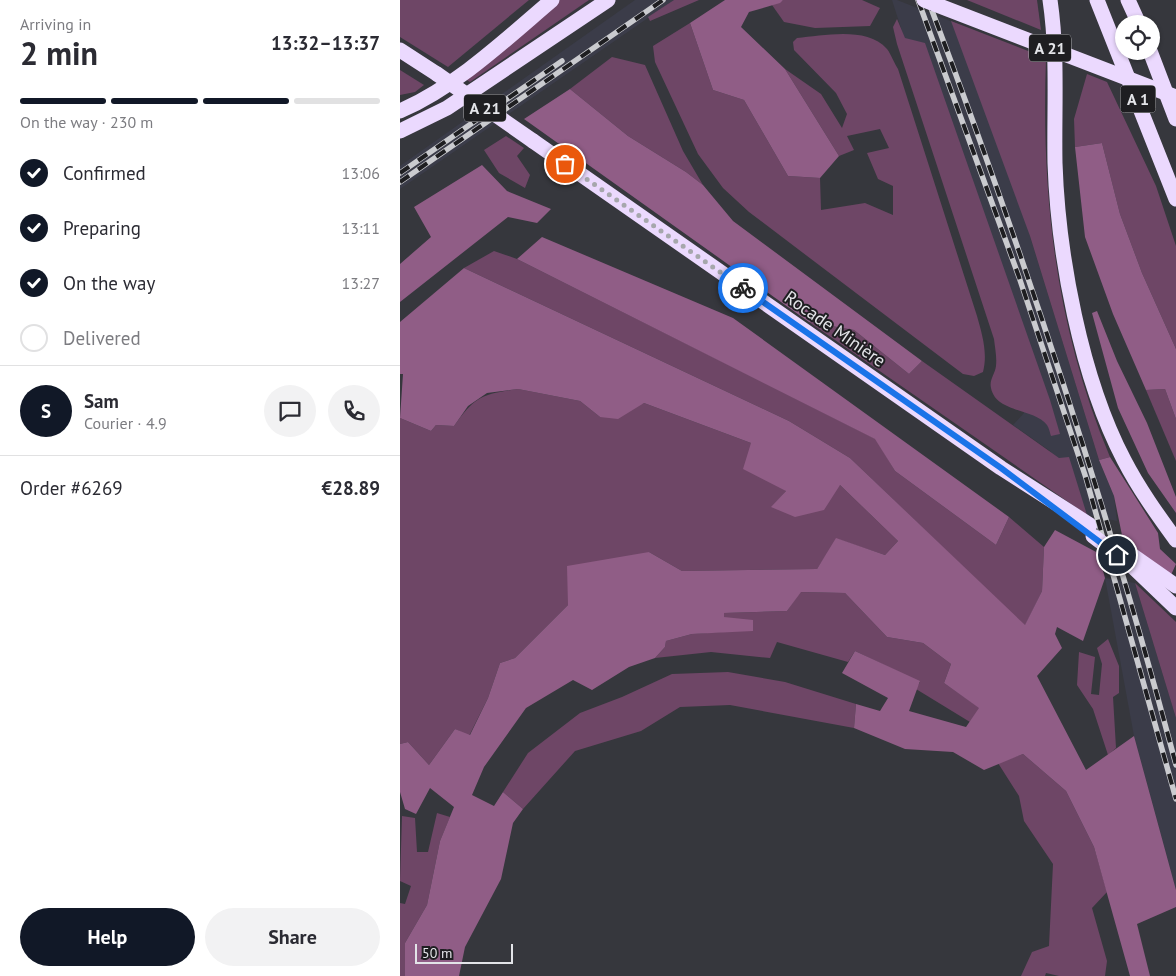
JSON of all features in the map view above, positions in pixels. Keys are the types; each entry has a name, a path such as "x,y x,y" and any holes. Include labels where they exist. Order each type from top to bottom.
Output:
{"highway":[{"path":"400,111 426,98 473,66 552,0"},
{"path":"400,130 446,108 608,0"},
{"name":"A 21","path":"924,0 1176,97"},
{"path":"1050,0 1055,65 1058,204 1073,303 1092,374 1112,435 1141,491 1176,540"},
{"name":"A 1","path":"1097,0 1176,199"},
{"path":"1128,0 1134,15"},
{"name":"Rocade Minière","path":"400,50 1128,557 1176,586"},
{"name":"A 1","path":"1153,60 1176,119"},
{"path":"1128,557 1176,608"}],"shaded area":[{"path":"400,0 529,0 448,67 400,37"},
{"path":"560,0 589,0 470,82 465,79"},
{"path":"635,0 674,0 400,189 400,166"},
{"path":"674,0 699,0 650,21 648,17"},
{"path":"725,0 783,0 780,3 749,12 741,27 785,69 839,156 820,178 788,176 744,100 713,90 690,23"},
{"path":"783,0 862,0 880,8 870,26 815,28 784,22 772,5"},
{"path":"892,0 897,0 986,35 1030,236 1099,460 1114,496 1117,521 1087,515 1050,451 1013,425 1024,413"},
{"path":"967,0 1037,0 1041,30"},
{"path":"897,19 905,38 925,43 1050,400 1060,434 1051,436 1047,425 1041,420 1007,406 994,396 991,382 996,363 994,339 897,44 893,27"},
{"path":"951,21 1046,58 1046,161 1056,262 1077,360 1092,409 1110,457 1099,460 1030,236"},
{"path":"690,23 713,90 744,100 788,176 820,178 821,210 865,203 893,215 893,186 878,179 867,153 889,148 880,129 847,136 854,150 839,156 785,69 821,94 842,128 847,114 836,93 794,50 793,42 797,38 844,34 868,37 887,49 898,69 977,316 985,351 983,372 974,376 963,374 749,212 723,188 698,154 655,62 653,46"},
{"path":"612,57 645,65 683,151 703,185 686,172 628,136 570,89"},
{"path":"400,70 424,85 415,92 400,95"},
{"path":"1087,74 1107,82 1156,186 1176,246 1176,349 1142,273 1120,214 1102,143 1075,147 1074,119"},
{"path":"570,89 628,136 686,172 703,185 733,221 922,361 909,374 854,330 809,322 524,119"},
{"path":"506,136 524,148 517,156 530,175 525,188 499,173 484,150"},
{"path":"1102,143 1120,214 1142,273 1176,349 1176,419 1165,389 1146,390 1113,314 1085,237 1075,147"},
{"path":"482,165 507,191 551,209 537,223 508,217 400,302 400,264 431,237 414,207"},
{"path":"542,237 733,318 1009,517 996,545 895,471 875,439 517,259"},
{"path":"494,251 517,259 876,439 895,471 996,545 1009,517 1044,547 1042,591 1025,626 850,458 789,421 464,268"},
{"path":"464,268 789,421 850,458 1025,625 1042,591 1044,547 1055,530 1098,553 1105,578 1083,641 1057,627 1055,634 1062,648 1037,676 1086,770 1134,736 1176,890 1176,907 1137,924 1150,976 1130,976 1094,847 1066,791 1023,754 984,770 953,752 905,749 854,728 856,704 880,711 888,698 842,673 855,651 920,681 909,711 966,727 979,708 944,683 951,664 923,643 887,637 845,593 801,592 787,611 724,613 724,617 753,620 753,631 692,634 666,641 665,647 655,658 629,667 592,690 573,680 526,708 484,767 472,795 494,806 503,792 523,809 513,823 501,879 465,947 459,976 405,976 405,943 427,905 440,841 454,807 430,788 416,814 405,809 400,792 400,744 408,742 429,765 455,729 470,735 488,698 500,663 515,658 568,605 567,566 649,552 682,571 817,569 836,538 885,555 898,541 840,485 824,510 795,517 771,507 786,491 743,469 751,443 644,403 618,419 600,417 580,401 518,389 487,393 468,406 454,426 436,425 431,431 400,418 403,374 400,374 400,322"},
{"path":"1097,311 1117,361 1147,423 1176,497 1176,513 1148,473 1118,408 1092,313"},
{"path":"809,322 854,330 909,374 922,361 1059,458 1069,457 1087,515"},
{"path":"518,389 580,401 600,417 644,403 751,443 786,491 772,507 840,485 898,541 885,555 837,539 817,569 682,571 649,552 568,605 515,658 500,663 488,698 469,736 455,729 429,765 408,742 400,744 400,418 431,431 436,425 454,426 468,408 480,398"},
{"path":"1165,389 1176,419 1176,461 1146,390"},
{"path":"1110,457 1158,533 1160,549 1176,564 1171,575 1123,540 1114,496 1099,460"},
{"path":"1105,578 1135,583 1176,718 1176,890 1134,736"},
{"path":"1135,583 1176,622 1176,718"},
{"path":"800,592 845,593 887,637 923,643 951,664 944,683 980,708 970,722 916,689 920,682 855,651 848,662 777,642 770,658 711,652 655,658 665,647 666,641 692,634 753,630 723,617 724,613 787,611"},
{"path":"1108,639 1119,666 1119,693 1113,697 1116,748 1108,755 1093,709 1077,685 1079,652 1095,657 1091,694 1099,695 1102,664 1097,648"},
{"path":"728,672 785,682 856,704 854,728 730,705 680,707 641,731 575,751 523,809 503,792 528,753 580,713 622,697 672,674"},
{"path":"1023,754 1066,791 1094,847 1107,892 1092,908 1107,961 1105,976 1059,976 1046,973 1045,976 1021,976 1032,952 1049,946 1053,864 1024,821 1019,796 998,763"},
{"path":"437,813 450,817 440,841 427,905 405,943 405,976 400,976 400,903 405,904 411,886 400,881 402,816 415,818 417,852 428,852"}],"railway":[{"path":"400,182 663,0"},
{"path":"918,0 1019,277 1086,478 1176,799"},
{"path":"928,0 997,189 1062,379 1122,571 1176,765"},
{"path":"400,173 562,61"}],"way so far":[{"path":"565,164 743,288"}],"route":[{"path":"743,288 1001,468 1117,555"}]}
